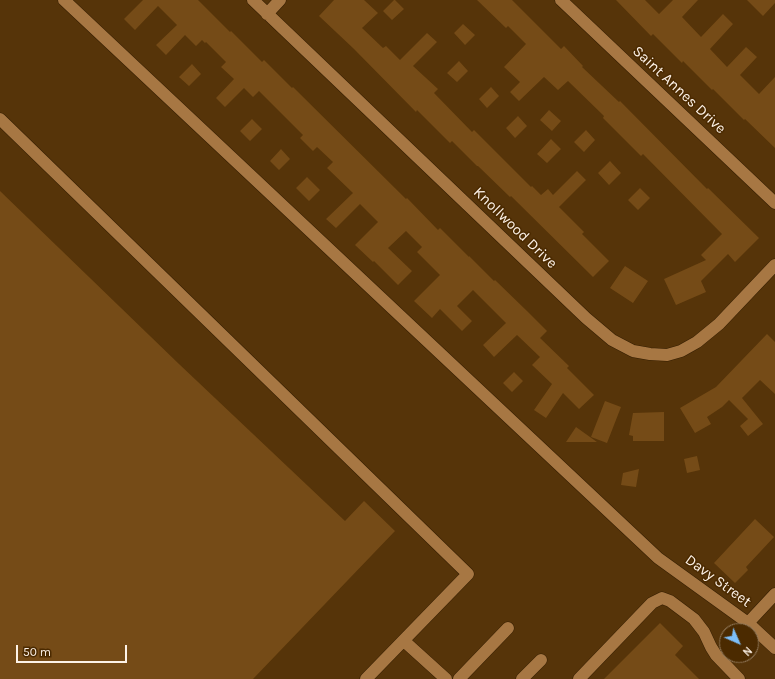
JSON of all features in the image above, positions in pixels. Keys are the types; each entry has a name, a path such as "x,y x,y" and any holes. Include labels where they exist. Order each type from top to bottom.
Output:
{"street":[{"name":"Davy Street","path":"64,0 658,558 748,623"},
{"name":"Knollwood Drive","path":"253,0 586,318 612,340 633,351 666,355 681,351 697,342 718,324 775,265"},
{"path":"267,14 280,0"},
{"name":"Saint Annes Drive","path":"561,0 775,203"},
{"path":"0,120 468,574 366,679"},
{"path":"748,623 775,594"},
{"path":"579,679 652,603 662,598 670,601 694,619 704,632 716,655 739,679"},
{"path":"459,679 508,628"},
{"name":"Davy Street","path":"759,633 775,648"},
{"path":"404,641 446,679"},
{"path":"522,679 541,660"}],"building":[{"path":"143,0 198,0 262,62 264,60 292,88 293,87 438,230 440,228 527,311 547,331 540,338 569,366 567,368 594,395 579,409 563,393 546,418 534,410 552,384 532,365 540,357 517,335 494,357 483,345 506,323 473,290 457,306 472,321 462,331 440,309 432,318 414,301 440,275 417,252 422,247 406,231 388,248 412,271 398,285 374,261 373,262 355,245 378,222 360,204 336,228 326,219 353,193 327,168 333,162 317,147 313,151 300,138 303,135 259,91 253,97 244,88 225,107 216,98 234,79 221,67 226,62 206,42 205,43 202,40 196,46 185,35 166,55 156,45 177,25 158,6 135,30 124,19"},
{"path":"334,0 364,0 378,13 362,28 383,48 386,46 400,60 427,33 437,42 413,66 438,89 434,93 472,132 474,130 531,187 532,186 541,195 548,189 553,195 577,171 586,180 559,207 584,232 582,234 609,261 593,277 511,196 510,197 452,141 450,143 417,110 416,112 319,16"},
{"path":"394,0 404,9 392,20 383,11"},
{"path":"477,0 512,0 561,49 564,46 583,66 582,67 619,102 620,101 707,189 708,188 759,238 735,262 728,254 701,281 706,292 676,305 664,279 706,260 701,255 722,234 643,154 641,156 603,118 604,116 568,81 558,90 544,77 519,101 510,92 520,82 504,67 526,44 508,26 506,28"},
{"path":"616,0 645,0 659,14 673,0 698,0 682,17 701,37 723,14 733,24 710,49 727,67 746,47 757,57 740,75 759,94 775,77 775,148 683,61 682,63 653,34 651,36"},
{"path":"747,0 775,0 775,3 763,16"},
{"path":"463,24 475,35 465,45 454,33"},
{"path":"459,61 468,71 457,82 447,73"},
{"path":"192,64 201,74 189,86 179,77"},
{"path":"491,87 499,96 487,108 479,99"},
{"path":"549,110 561,121 552,131 540,120"},
{"path":"518,116 527,126 515,138 506,128"},
{"path":"252,119 262,129 250,141 240,131"},
{"path":"586,130 595,140 584,152 574,142"},
{"path":"551,139 561,149 547,163 537,154"},
{"path":"281,149 290,159 279,170 270,161"},
{"path":"610,161 621,173 609,185 598,173"},
{"path":"307,177 320,190 309,201 296,188"},
{"path":"640,188 650,198 638,210 628,200"},
{"path":"0,191 179,364 345,521 364,501 395,531 253,679 0,679"},
{"path":"625,266 648,281 633,303 610,288"},
{"path":"767,334 775,342 775,394 760,380 742,398 763,424 748,436 740,426 748,419 729,400 722,407 707,417 711,424 695,433 680,408 716,387"},
{"path":"514,372 523,381 512,392 503,383"},
{"path":"605,401 621,407 607,443 591,437"},
{"path":"664,412 664,441 633,441 633,436 629,435 633,413"},
{"path":"576,427 597,442 566,442"},
{"path":"697,456 700,470 687,473 684,459"},
{"path":"639,469 636,487 621,485 623,473"},
{"path":"755,519 774,537 746,567 748,570 735,583 714,563"},
{"path":"660,623 683,646 675,655 699,679 604,679"}]}
